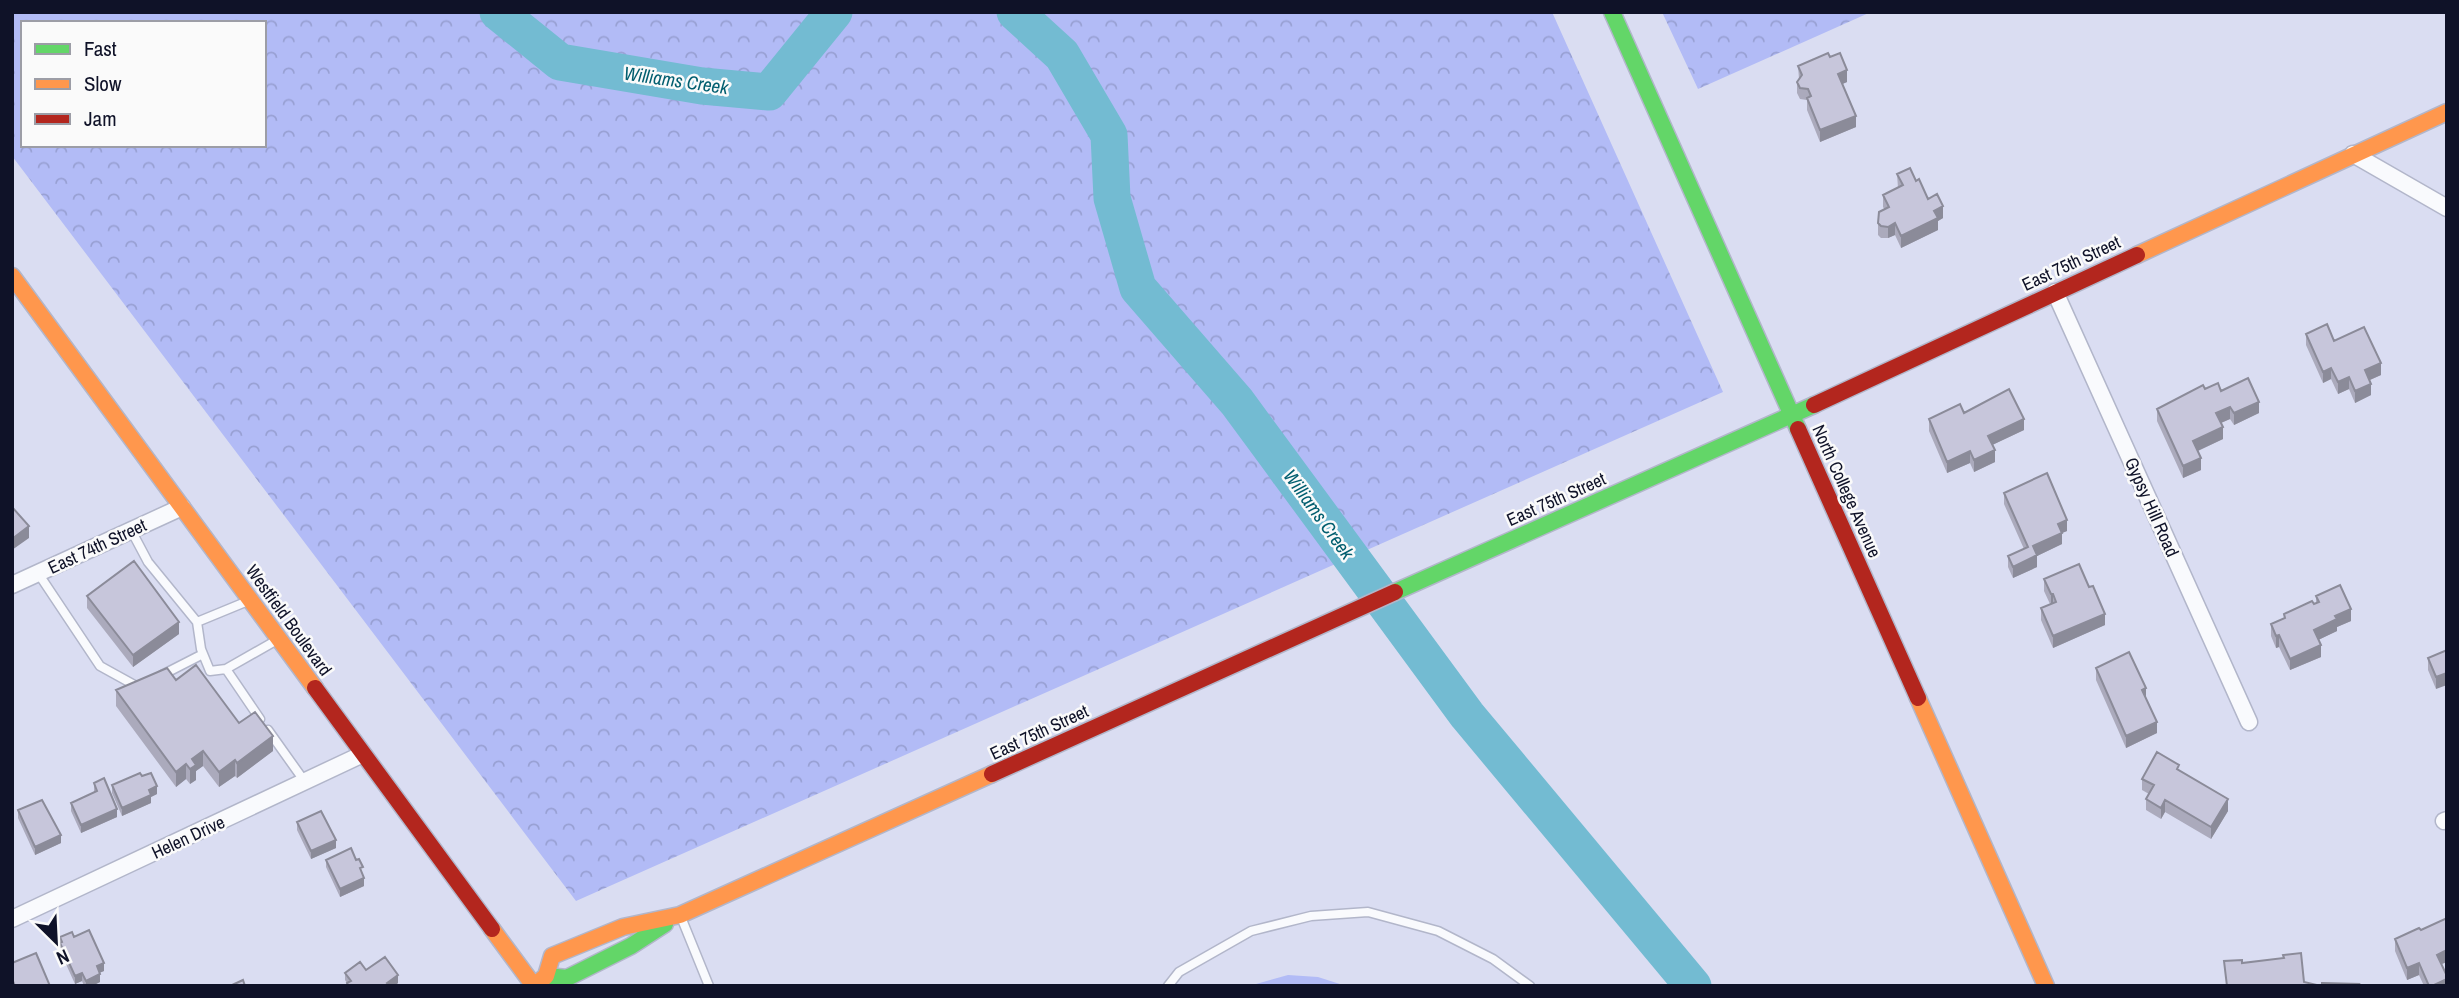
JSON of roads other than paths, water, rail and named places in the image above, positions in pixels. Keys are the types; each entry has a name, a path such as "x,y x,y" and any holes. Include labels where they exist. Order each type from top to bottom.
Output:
{"street":[{"name":"North College Avenue","path":"1612,12 2046,986"},
{"name":"East 75th Street","path":"540,981 567,978 631,946 679,916 1027,760 1236,662 1792,415 2447,112"},
{"path":"2353,154 2447,208"},
{"name":"Westfield Boulevard","path":"12,276 363,754 540,981"},
{"name":"Gypsy Hill Road","path":"2055,292 2249,722"},
{"name":"East 74th Street","path":"12,584 182,507"},
{"name":"Helen Drive","path":"12,919 363,754"},
{"name":"East 75th Street","path":"540,981 552,956 622,927 679,916"}],"lane":[{"path":"131,530 148,562 197,622 203,654 210,671 226,669 279,639"},
{"path":"38,573 100,666 138,687 203,654"},
{"path":"197,622 251,600"},
{"path":"226,669 304,782"},
{"path":"1168,986 1179,972 1251,930 1311,916 1368,912 1438,931 1493,959 1530,986"},
{"path":"679,916 709,986"}],"waterway":[{"name":"Williams Creek","path":"498,12 560,62 702,86 769,92 834,12"},
{"name":"Williams Creek","path":"1015,12 1062,55 1109,135 1112,198 1138,288 1237,402 1467,715 1693,986"}]}
